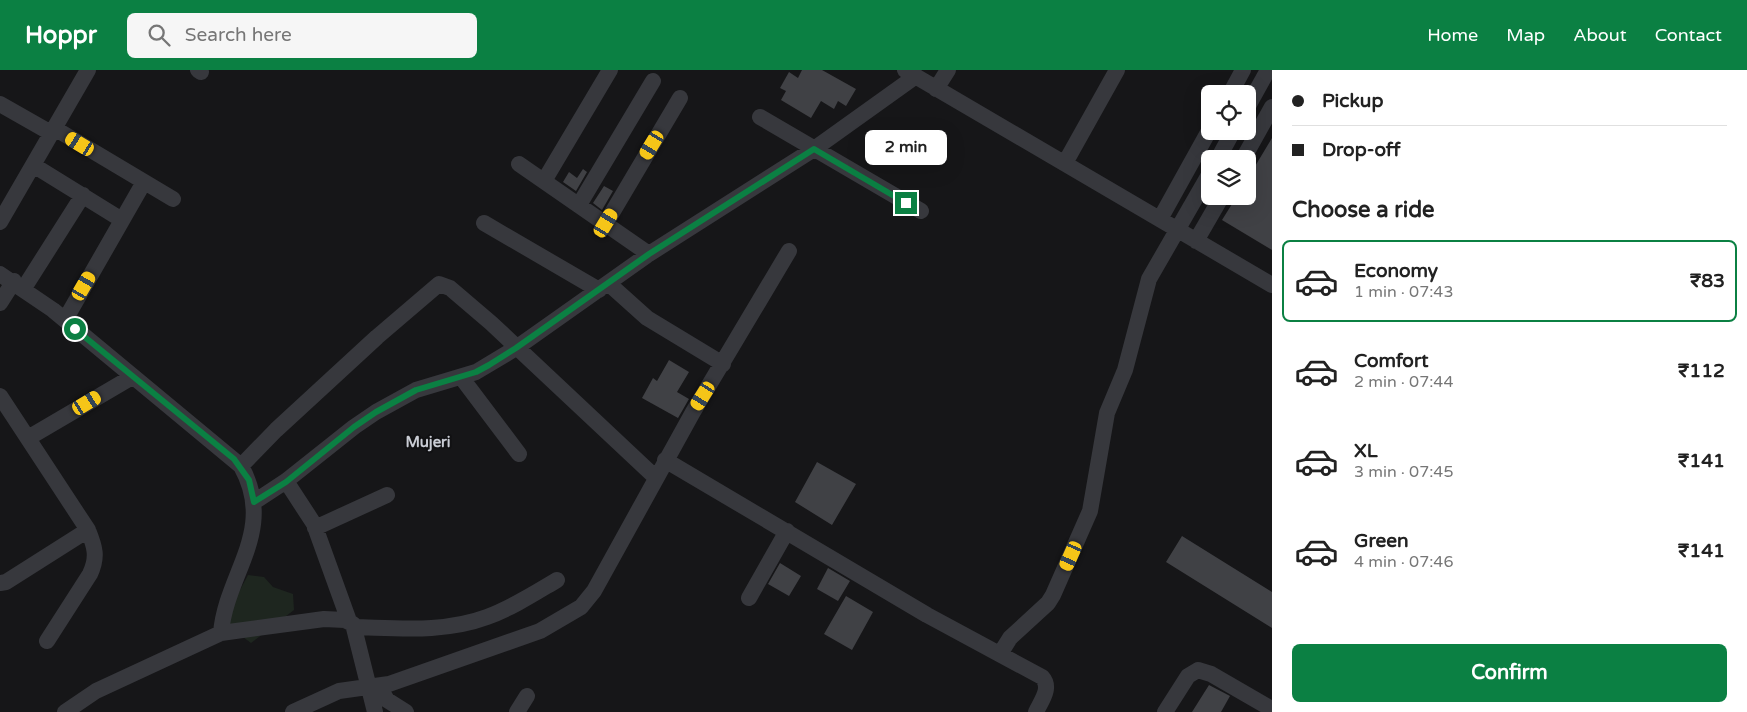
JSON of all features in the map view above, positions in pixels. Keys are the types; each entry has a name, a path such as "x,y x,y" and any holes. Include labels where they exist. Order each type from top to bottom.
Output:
{"street":[{"path":"0,222 88,70"},
{"path":"544,181 610,70"},
{"path":"936,89 948,70"},
{"path":"1065,163 1117,70"},
{"path":"1235,85 1243,70"},
{"path":"1256,92 1268,70"},
{"path":"254,502 286,482 339,438 376,412 416,390 461,377 489,365 516,348 649,254 814,149 911,73 1272,285"},
{"path":"579,205 653,81"},
{"path":"606,223 680,98"},
{"path":"0,104 53,131 173,199"},
{"path":"1248,150 1272,107"},
{"path":"760,117 921,212"},
{"path":"1160,219 1204,140"},
{"path":"519,164 649,254"},
{"path":"33,165 122,220"},
{"path":"65,320 144,182"},
{"path":"1000,654 1010,638 1048,603 1086,521 1094,498 1107,413 1125,370 1149,279 1201,189"},
{"path":"0,303 13,281 82,195"},
{"path":"1196,241 1217,205"},
{"path":"484,223 604,287 647,318 723,364"},
{"path":"293,712 339,691 374,688 540,631 581,607 598,584 655,477 790,251"},
{"path":"13,281 65,320 241,466 249,480 254,502 246,554 225,611 221,633"},
{"path":"241,466 276,430 377,336 439,284 450,288 491,323 655,477"},
{"path":"28,438 132,377"},
{"path":"461,377 519,454"},
{"path":"0,396 88,530 96,547 95,564 85,584 47,641"},
{"path":"665,460 1045,681 1046,690 1036,712"},
{"path":"286,482 315,528 374,688 374,712"},
{"path":"315,528 388,495"},
{"path":"0,583 4,583 88,530"},
{"path":"749,598 787,531"},
{"path":"65,712 96,690 221,633 299,620 324,619 351,624 436,628 471,622 508,608 557,580"},
{"path":"1165,712 1188,676 1198,670 1211,674 1270,704"},
{"path":"374,688 387,700 406,712"},
{"path":"518,712 527,696"}],"shaded area":[{"path":"248,575 264,577 273,587 293,594 294,610 251,643 239,634 227,632 231,607"}],"building":[{"path":"802,70 822,70 856,89 846,106 838,101 834,109 821,101 811,118 781,100 786,91 780,88 789,72 798,78"},
{"path":"1272,138 1272,250 1222,220 1231,205 1256,205 1256,165"},
{"path":"583,169 587,172 576,191 563,182 569,172 577,178"},
{"path":"604,186 613,191 602,210 593,203"},
{"path":"669,360 689,372 677,392 689,399 678,418 642,398 653,378 657,381"},
{"path":"817,462 856,484 832,525 795,502"},
{"path":"1182,536 1272,592 1272,628 1166,562"},
{"path":"780,563 801,576 789,596 768,584"},
{"path":"828,568 850,581 838,601 817,589"},
{"path":"846,596 873,612 852,650 824,634"},
{"path":"1209,685 1230,696 1221,712 1192,712"}],"district":[{"name":"Mujeri","path":"428,442"}],"route":[{"path":"75,329 103,354 234,459 241,466 249,480 254,502 286,482 317,455 376,412 430,384 461,377 489,365 649,254 814,149 906,203"}]}
